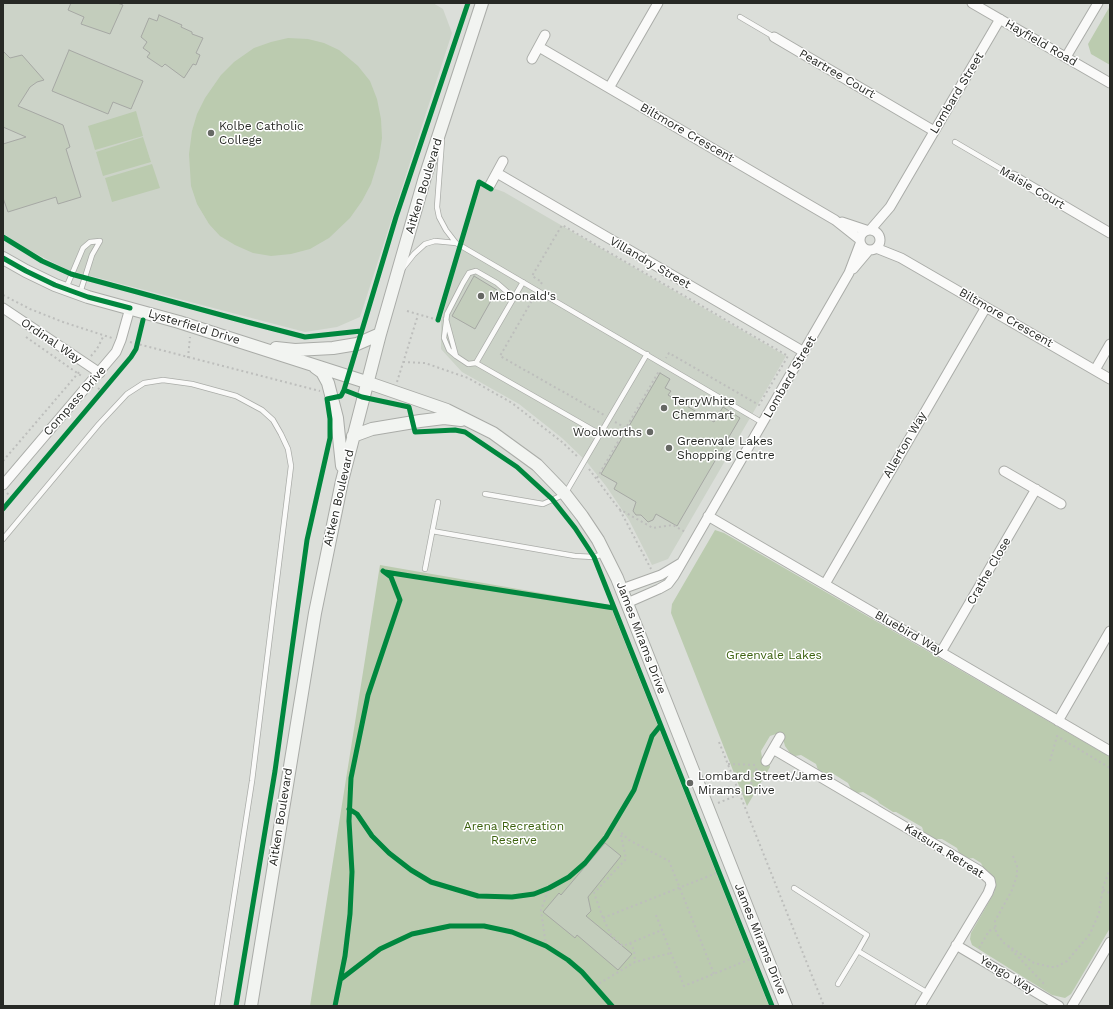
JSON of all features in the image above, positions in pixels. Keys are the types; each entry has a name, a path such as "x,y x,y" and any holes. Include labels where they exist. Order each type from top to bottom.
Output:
{"street":[{"name":"Aitken Boulevard","path":"251,1006 315,613 342,481 366,382 425,177 482,3"},
{"path":"609,88 658,3"},
{"name":"Hayfield Road","path":"972,3 1110,83"},
{"path":"1066,57 1098,3"},
{"name":"Lombard Street","path":"880,237 890,207 1000,19"},
{"path":"532,59 545,35"},
{"name":"Peartree Court","path":"774,37 934,131"},
{"name":"Biltmore Crescent","path":"539,47 835,220 860,242"},
{"path":"490,185 504,161"},
{"name":"Villandry Street","path":"496,173 804,352"},
{"name":"Maisie Court","path":"1013,176 1110,233"},
{"name":"Lombard Street","path":"868,230 890,207"},
{"name":"Biltmore Crescent","path":"835,220 868,230"},
{"path":"868,230 880,237 873,249 864,248 860,242 861,234 868,230"},
{"name":"Biltmore Crescent","path":"880,237 901,258"},
{"name":"Lombard Street","path":"627,603 668,584 674,576 850,273 860,242"},
{"name":"Biltmore Crescent","path":"873,249 901,258 1110,379"},
{"name":"Lombard Street","path":"850,273 873,249"},
{"name":"Lysterfield Drive","path":"3,258 26,272 80,294 192,326 366,382"},
{"name":"Allerton Way","path":"825,584 986,307"},
{"name":"Ordinal Way","path":"3,308 100,373"},
{"name":"Compass Drive","path":"5,479 90,382 100,373 116,352 122,340 130,308"},
{"path":"243,342 295,350 333,348 357,344 380,334"},
{"path":"1095,370 1110,344"},
{"path":"309,364 325,376 329,399 337,418 342,458 342,481"},
{"name":"James Mirams Drive","path":"366,382 447,410 472,421 516,448 537,465 565,494 582,516 605,553 622,589 786,1006"},
{"path":"353,436 372,429 444,418 472,421"},
{"path":"1004,471 1061,504"},
{"name":"Crathe Close","path":"942,652 1036,489"},
{"name":"Bluebird Way","path":"708,516 1110,751"},
{"path":"622,589 654,578 681,563"},
{"path":"1058,721 1110,631"},
{"path":"766,761 780,737"},
{"name":"Katsura Retreat","path":"773,749 987,876 991,885 988,893 920,1006"},
{"path":"1072,1006 1110,942"},
{"name":"Yengo Way","path":"956,945 1059,1006"}],"lane":[{"name":"Peartree Court","path":"740,17 774,37"},
{"path":"444,121 437,207 439,217 446,230 456,243 763,423"},
{"name":"Maisie Court","path":"955,142 1013,176"},
{"path":"66,289 80,251 90,242 100,241 92,255 80,294"},
{"path":"396,277 414,254 425,244 435,241 456,243"},
{"path":"513,297 497,283 476,271 471,271 446,318 456,356 468,364 476,363 600,434"},
{"path":"476,363 523,282"},
{"path":"486,494 543,504 565,494 647,354"},
{"path":"3,539 104,419 127,394 144,383 163,380 185,383 236,396 262,410 273,420 288,449 290,473 252,781 217,1006"},
{"path":"425,569 438,502"},
{"path":"432,531 575,556 594,557 605,553"},
{"path":"794,888 867,934 838,984"},
{"path":"858,951 928,993"}],"path":[{"path":"465,10 468,3"},
{"path":"597,478 626,428 663,364 669,353 759,405 788,356 562,224 532,276 542,282 500,356 626,428"},
{"path":"3,295 56,320 188,358 320,391 329,399"},
{"path":"407,311 438,320 441,312"},
{"path":"394,392 418,315"},
{"path":"188,358 192,326"},
{"path":"21,333 103,392"},
{"path":"3,460 97,350 104,335"},
{"path":"136,349 139,336"},
{"path":"403,362 425,362 468,378 512,403 562,442 597,478 619,508 641,548 654,578"},
{"path":"98,397 108,386"},
{"path":"8,504 17,493"},
{"path":"619,508 653,528 673,525 685,532"},
{"path":"1050,761 1057,736 1110,768"},
{"path":"719,742 824,1006"},
{"path":"713,805 749,790 753,773 763,765 728,764"},
{"path":"610,832 617,820"},
{"path":"614,826 621,834 666,859 670,864 714,974"},
{"path":"621,834 626,859 594,893 603,918 611,935 623,946 662,930"},
{"path":"1013,856 1017,866 1015,881 995,921 995,928 999,938 1013,950 1042,966 1051,968 1062,965 1090,934 1099,913 1103,890 1110,869"},
{"path":"716,865 722,879"},
{"path":"603,918 719,872"},
{"path":"539,892 556,884"},
{"path":"546,946 542,910 549,888"},
{"path":"1103,890 1110,893"},
{"path":"656,915 684,986 753,958"},
{"path":"978,950 989,931 995,928"},
{"path":"538,942 552,949"},
{"path":"630,943 634,950 635,962"},
{"path":"1013,950 1048,988"},
{"path":"750,951 756,965"},
{"path":"595,986 635,962 671,953"}],"shaded area":[{"name":"Kolbe Catholic College","path":"3,3 433,3 443,9 452,33 360,317 337,327 305,332 68,270 21,246 3,233"},
{"path":"481,181 504,192 786,356 668,559 652,565 629,520 606,486 586,461 562,438 519,404 462,372 441,349 441,321 471,210"}],"green space":[{"path":"1110,6 1110,65 1091,54 1088,44"},
{"path":"288,38 308,39 324,43 339,50 358,66 370,81 377,99 381,119 382,138 379,158 371,184 362,201 350,218 329,238 310,249 291,254 271,256 253,253 235,245 220,236 209,224 197,204 191,186 189,154 192,131 197,114 205,98 221,75 234,62 254,48"},
{"path":"136,111 143,136 95,150 88,126"},
{"path":"143,137 151,162 103,176 96,152"},
{"path":"152,164 160,188 112,202 105,178"},
{"name":"Greenvale Lakes","path":"715,530 724,533 1110,757 1110,928 1071,994 1065,998 1052,995 972,945 970,939 971,933 994,893 996,885 993,876 984,869 981,863 973,858 966,859 960,855 957,848 942,839 934,839 924,833 922,827 896,812 893,812 863,792 857,793 851,789 848,783 832,773 825,774 818,770 816,764 801,755 795,756 790,753 785,746 783,739 776,734 770,736 761,751 762,758 769,763 770,767 747,806 671,613 672,604"},
{"name":"Arena Recreation Reserve","path":"380,565 610,605 769,1006 310,1006"}],"building":[{"path":"71,3 117,3 123,5 110,34 81,24 84,17 68,10"},
{"path":"159,15 182,25 181,27 192,32 192,34 203,38 196,53 200,55 196,65 193,64 184,78 165,64 162,67 147,57 150,53 143,48 147,42 141,37 149,18 157,21"},
{"path":"69,50 143,81 131,109 113,102 108,114 52,91"},
{"path":"3,51 10,58 22,55 44,80 37,82 30,87 18,106 63,125 70,147 66,149 81,197 58,204 56,197 8,212 3,198 3,144 26,137 3,127"},
{"path":"474,276 497,290 475,329 452,316"},
{"name":"Greenvale Lakes Shopping Centre","path":"660,373 670,379 665,388 671,391 668,395 714,422 723,407 740,418 677,526 656,514 653,520 648,522 641,515 636,515 633,511 636,502 614,489 617,483 601,474"},
{"path":"605,843 621,856 588,897 591,911 586,916 632,954 618,970 577,935 575,938 543,912 559,893 561,895"}],"cycle path":[{"path":"236,1006 275,771 307,540 330,438 330,419 327,399 341,396 344,390 396,217 468,3"},
{"path":"438,320 479,182 491,189"},
{"path":"3,237 42,261 71,274 247,322 305,337 361,331"},
{"path":"3,258 55,285 88,297 130,308"},
{"path":"3,509 131,357 136,349 143,320"},
{"path":"344,390 362,397 409,407 415,432 455,430 465,432 517,467 552,499 575,528 594,557 772,1006"},
{"path":"335,1006 345,956 350,914 352,872 349,821 351,778 368,695 400,600 391,577 383,571"},
{"path":"385,572 614,608"},
{"path":"349,809 357,814 372,836 389,853 411,870 431,882 478,896 512,897 534,894 569,877 585,863 606,837 634,790 652,736 660,726"},
{"path":"341,979 380,949 412,934 450,926 484,926 512,932 546,946 568,960 582,972 612,1006"}],"place":[{"name":"Kolbe Catholic College","path":"211,133"},
{"name":"McDonald's","path":"481,296"},
{"name":"TerryWhite Chemmart","path":"664,408"},
{"name":"Woolworths","path":"650,432"},
{"name":"Greenvale Lakes Shopping Centre","path":"669,448"},
{"name":"Lombard Street/James Mirams Drive","path":"690,783"}]}
